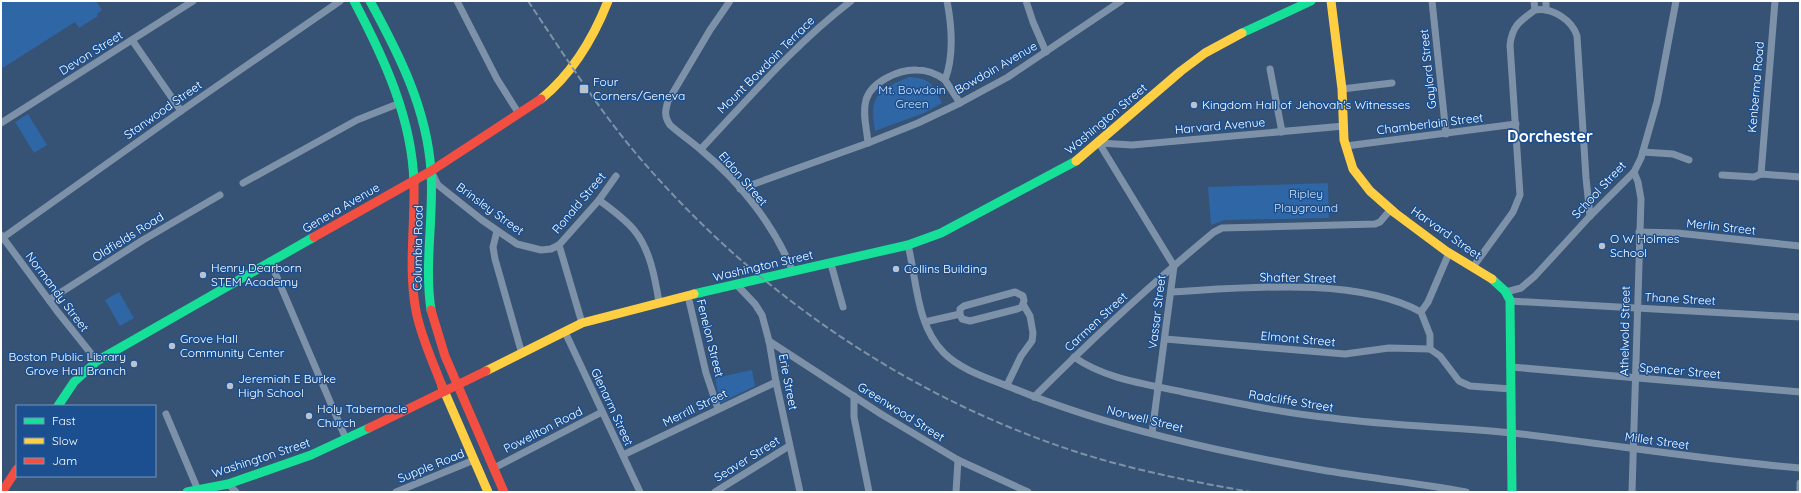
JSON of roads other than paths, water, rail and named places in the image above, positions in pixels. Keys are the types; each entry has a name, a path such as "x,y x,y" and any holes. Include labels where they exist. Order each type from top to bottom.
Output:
{"main road":[{"name":"Columbia Road","path":"354,1 390,74 408,132 414,180 413,262 415,303 428,350 444,392 488,492"},
{"name":"Columbia Road","path":"370,1 404,66 427,141 431,171 429,295 439,341 457,386 504,492"},
{"name":"Geneva Avenue","path":"59,405 74,382 97,360 431,171 542,99 558,84 589,43 608,1"},
{"name":"Washington Street","path":"187,492 228,484 296,461 457,386 582,323 659,302 831,264 908,244 936,235 1081,158 1181,71 1205,53 1225,41 1311,1"},
{"name":"Harvard Street","path":"1331,1 1342,88 1346,146 1352,168 1358,178 1391,209 1449,253 1495,281 1506,292 1510,301 1512,492"},
{"path":"2,492 16,471"}],"street":[{"name":"Devon Street","path":"1,123 193,1"},
{"name":"Stanwood Street","path":"2,237 181,110 340,1"},
{"path":"457,1 497,79 519,114"},
{"name":"Eldon Street","path":"730,1 710,30 668,101 665,112 670,125 700,149 740,189 771,228 783,248 793,272"},
{"name":"Mount Bowdoin Terrace","path":"700,149 802,43 851,1"},
{"path":"945,80 950,67 951,51 947,1"},
{"path":"1026,1 1046,52"},
{"name":"Bowdoin Avenue","path":"740,189 868,143 918,123 960,103 1008,77 1121,1"},
{"name":"Gaylord Street","path":"1432,1 1446,134"},
{"path":"1534,1 1535,10"},
{"path":"1546,1 1546,10"},
{"name":"School Street","path":"1506,292 1522,288 1634,172 1643,152 1657,102 1676,1"},
{"name":"Kenberma Road","path":"1761,174 1774,1"},
{"path":"1473,267 1513,212 1518,202 1520,186 1510,45 1511,35 1514,28 1535,10 1546,10 1561,17 1571,24 1577,36 1586,178 1590,216"},
{"path":"132,40 181,110"},
{"path":"1270,68 1282,132"},
{"path":"868,143 864,106 866,98 873,88 884,80 916,70 930,72 945,80 960,103"},
{"path":"1342,88 1392,83"},
{"path":"243,184 357,120 400,103"},
{"name":"Chamberlain Street","path":"1346,146 1516,124"},
{"name":"Harvard Avenue","path":"1099,143 1132,145 1344,126"},
{"name":"Vassar Street","path":"1099,143 1174,266 1152,433"},
{"path":"1643,152 1674,154 1689,160"},
{"name":"Brinsley Street","path":"431,171 438,185 497,231 527,248 541,250 552,249 559,245"},
{"name":"Athelwold Street","path":"1632,492 1641,199 1638,182 1634,172"},
{"path":"1722,175 1754,177 1761,174 1800,177"},
{"name":"Ronald Street","path":"559,245 599,200 616,176"},
{"name":"Oldfields Road","path":"49,300 143,240 220,195"},
{"path":"599,200 634,230 649,259 659,302"},
{"name":"Carmen Street","path":"1034,397 1074,357 1174,266 1214,232 1222,228 1375,224 1380,222 1391,209"},
{"path":"497,231 493,247 495,259 522,354"},
{"name":"Merlin Street","path":"1639,232 1677,233 1800,246"},
{"name":"Normandy Street","path":"2,237 49,300 97,360"},
{"name":"Norwell Street","path":"908,244 925,322 936,343 944,353 957,363 1034,397 1111,423 1322,470 1466,492"},
{"path":"559,245 582,323"},
{"path":"1449,253 1428,302 1421,312 1430,335 1430,349 1440,356 1463,384 1470,386 1511,389"},
{"path":"270,262 346,439"},
{"path":"831,264 843,307"},
{"name":"Erie Street","path":"736,284 755,304 762,315 769,341 789,446 800,492"},
{"name":"Shafter Street","path":"1171,292 1322,288 1362,293 1386,298 1421,312"},
{"path":"1007,385 1021,356 1032,341 1033,333 1030,316 1023,304 1023,296 1015,292 964,306 960,309 962,319 970,321 1017,309 1023,304"},
{"name":"Fenelon Street","path":"688,296 706,373 718,409"},
{"name":"Thane Street","path":"1510,301 1800,317"},
{"path":"925,322 960,314"},
{"name":"Glenarm Street","path":"565,332 640,492"},
{"name":"Elmont Street","path":"1165,339 1345,354 1390,348 1430,349"},
{"name":"Greenwood Street","path":"769,341 854,396 958,460 1028,492"},
{"name":"Radcliffe Street","path":"1074,357 1101,371 1125,379 1309,416 1389,424 1512,433"},
{"name":"Spencer Street","path":"1511,367 1800,392"},
{"name":"Merrill Street","path":"623,455 776,382"},
{"path":"854,396 854,417 869,492"},
{"name":"Powellton Road","path":"494,468 602,412"},
{"path":"166,414 198,490"},
{"name":"Millet Street","path":"1512,433 1633,449 1800,468"},
{"name":"Seaver Street","path":"716,492 789,446"},
{"name":"Supple Road","path":"396,492 474,460"},
{"path":"956,492 958,460"},
{"path":"1800,483 1800,492"},
{"path":"228,484 236,492"}],"railway":[{"path":"528,1 613,125 645,164 690,213 739,258 790,300 844,339 901,374 959,405 1020,432 1083,454 1124,466 1251,492"}],"place":[{"name":"Four Corners/Geneva","path":"584,89"},
{"name":"Kingdom Hall of Jehovah's Witnesses","path":"1194,105"},
{"name":"O W Holmes School","path":"1602,246"},
{"name":"Collins Building","path":"896,269"},
{"name":"Henry Dearborn STEM Academy","path":"203,275"},
{"name":"Grove Hall Community Center","path":"172,346"},
{"name":"Boston Public Library Grove Hall Branch","path":"134,364"},
{"name":"Jeremiah E Burke High School","path":"230,386"},
{"name":"Holy Tabernacle Church","path":"309,416"}],"district":[{"name":"Dorchester","path":"1550,136"}],"park label":[{"name":"Mt. Bowdoin Green","path":"912,97"},
{"name":"Ripley Playground","path":"1306,201"}]}
